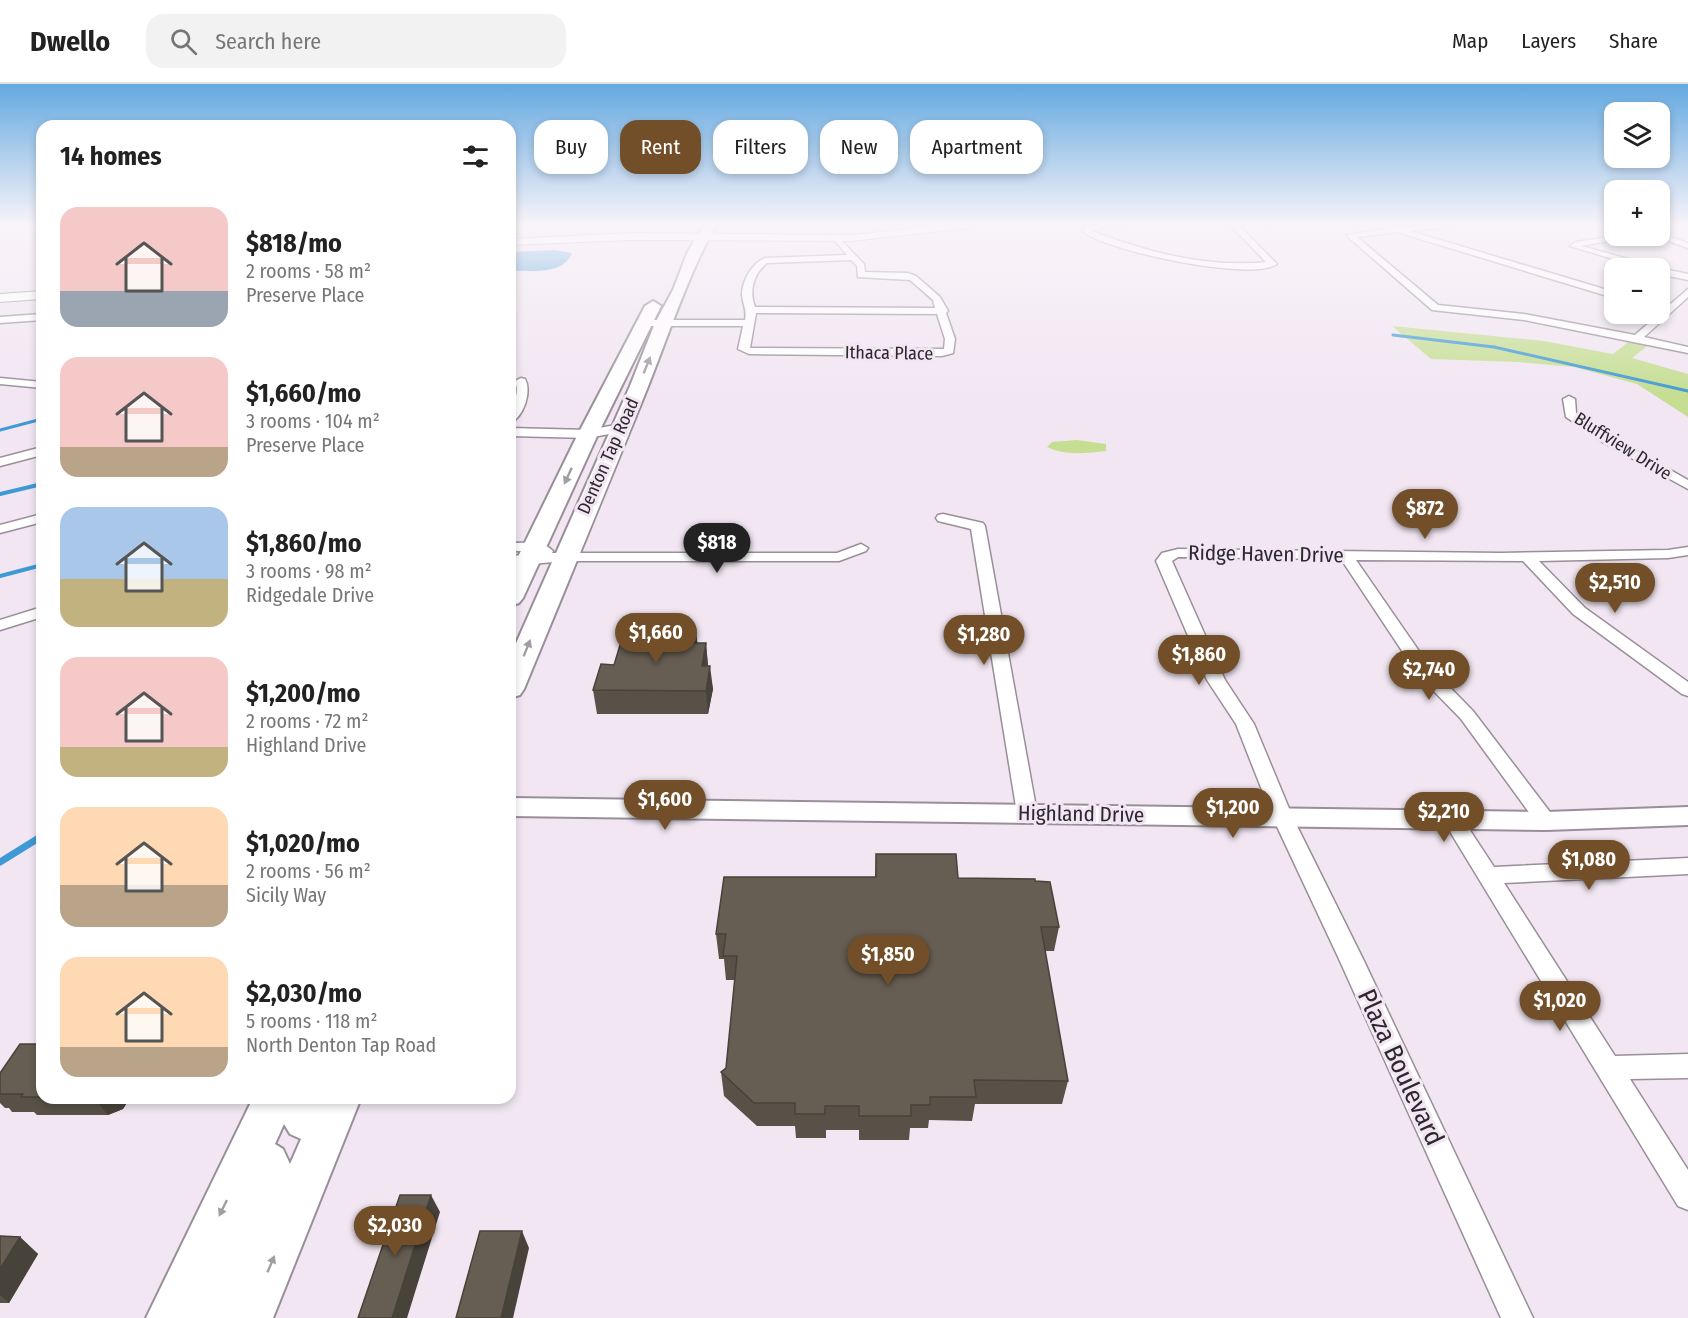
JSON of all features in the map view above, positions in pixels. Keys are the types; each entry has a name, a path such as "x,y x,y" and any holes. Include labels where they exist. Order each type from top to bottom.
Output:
{"main road":[{"name":"Denton Tap Road","path":"516,674 682,283"},
{"path":"0,292 36,289"},
{"name":"Denton Tap Road","path":"516,572 520,554 591,429 659,293"},
{"path":"0,298 36,295"},
{"path":"171,1318 272,1104"},
{"path":"248,1318 322,1107"},
{"path":"211,1318 271,1185 273,1175 266,1160 248,1157"}],"street":[{"path":"645,323 749,323 753,310 747,294 750,283"},
{"name":"Ithaca Place","path":"749,323 743,349 748,351 942,353 949,351 950,339 943,311 937,299 918,283"},
{"path":"1405,283 1435,308 1524,318 1637,338 1688,350"},
{"path":"1572,283 1604,292"},
{"path":"1637,338 1675,310 1688,292"},
{"path":"1670,309 1675,310"},
{"path":"753,310 943,311"},
{"path":"0,320 36,317"},
{"path":"0,381 36,384"},
{"path":"516,408 524,394 525,388 521,381"},
{"name":"Bluffview Drive","path":"1569,399 1570,414 1608,440 1688,485"},
{"path":"516,424 591,429"},
{"path":"516,432 621,428"},
{"path":"0,462 36,453"},
{"path":"943,518 978,526 1027,813"},
{"path":"0,529 36,520"},
{"path":"520,554 818,557 838,556 861,548"},
{"name":"Ridge Haven Drive","path":"1167,556 1178,553 1526,556 1668,554 1688,551"},
{"path":"1345,555 1425,671 1467,715 1546,821"},
{"name":"Plaza Boulevard","path":"1167,556 1164,561 1165,567 1198,641 1216,680 1245,724 1283,818 1351,959 1517,1318"},
{"path":"1526,556 1579,610 1685,684"},
{"path":"0,625 36,614"},
{"name":"Highland Drive","path":"516,807 1546,821 1688,816"},
{"path":"1453,820 1688,1196"},
{"path":"1488,876 1688,866"},
{"path":"1608,1068 1688,1066"}],"green space":[{"path":"1392,326 1544,341 1613,354 1631,340 1650,344 1632,358 1688,374 1688,417 1637,384 1574,367 1517,362 1431,359"},
{"path":"1077,440 1106,444 1106,451 1068,453 1047,447 1052,442"}],"building":[{"path":"624,632 696,632 694,643 706,643 702,666 710,666 706,691 593,690 601,664 614,665"},
{"path":"876,854 956,854 958,878 1035,879 1035,881 1050,882 1059,927 1041,927 1068,1081 974,1080 976,1097 930,1097 930,1105 911,1105 911,1116 859,1116 859,1106 825,1106 825,1114 795,1114 795,1103 754,1103 721,1072 726,1068 737,956 723,956 726,934 716,934 724,877 876,877"},
{"path":"20,1044 36,1044 36,1097 21,1097 23,1094 0,1094 0,1073"},
{"path":"400,1195 431,1195 392,1318 358,1318"},
{"path":"480,1231 522,1231 501,1318 456,1318"},
{"path":"0,1236 20,1237 0,1269"}],"waterway":[{"path":"1393,335 1494,347 1688,391"},
{"path":"0,430 36,421"},
{"path":"0,494 36,485"},
{"path":"0,576 36,567"},
{"path":"0,862 36,840"}]}
